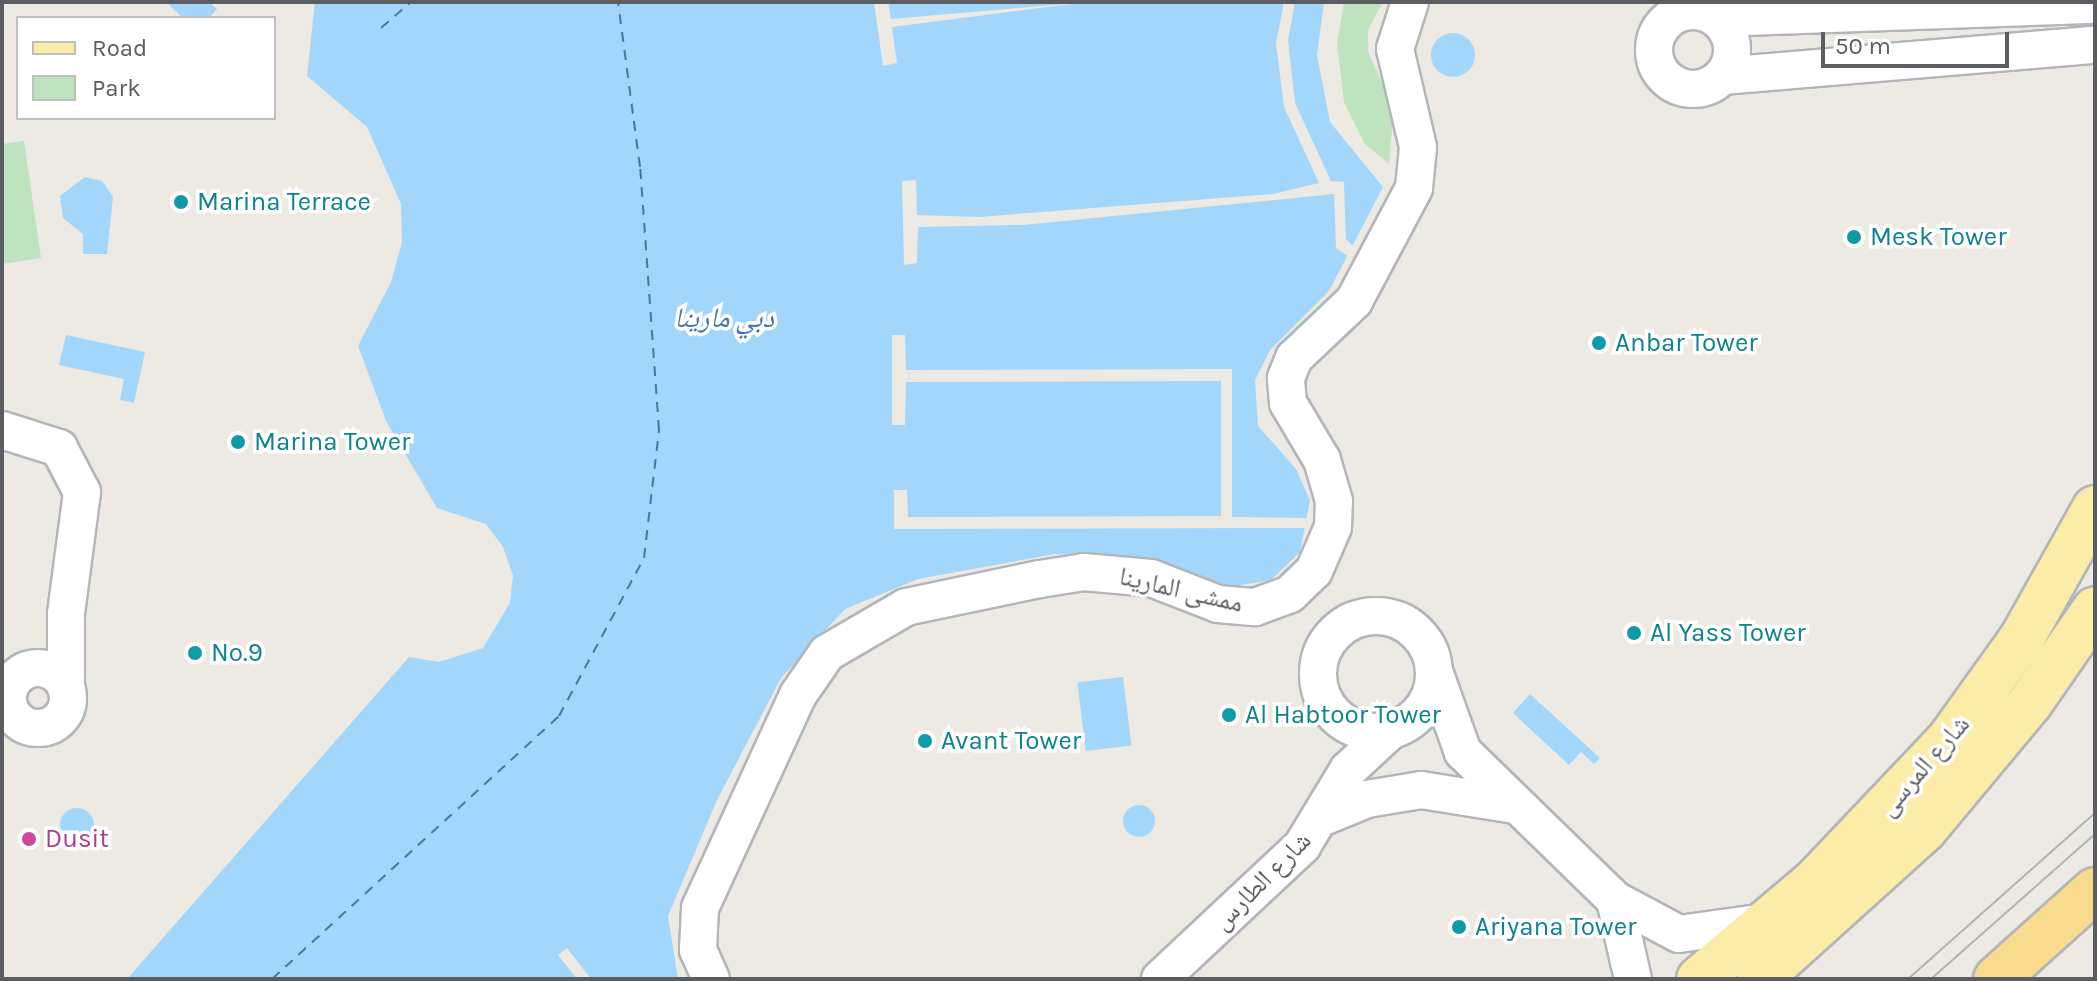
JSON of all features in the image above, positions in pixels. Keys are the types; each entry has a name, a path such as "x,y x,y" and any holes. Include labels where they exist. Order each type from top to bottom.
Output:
{"highway":[{"path":"1996,979 2095,890"}],"main road":[{"name":"شارع المرسى","path":"1699,979 1862,836 1948,741 2022,638 2095,508"},
{"name":"شارع المرسى","path":"1759,979 1925,829 2030,703 2095,609"}],"street":[{"name":"ممشى المارينا","path":"711,979 698,950 700,908 798,695 840,645 906,607 1069,574 1151,578 1236,607 1273,602 1314,571 1333,527 1334,501 1322,460 1288,403 1286,378 1301,350 1354,301 1414,188 1416,136 1395,49 1410,2"},
{"path":"2095,5 1717,18 1696,10 1669,18 1654,56 1659,71 1686,89 1722,76 2095,45"},
{"path":"1717,18 1732,40 1722,76"},
{"path":"2,430 45,439 78,475 82,508 68,593 66,688 61,716 45,726 26,725 11,712 8,693 25,670 68,593"},
{"path":"1348,770 1336,716 1319,687 1322,653 1360,618 1395,619 1411,627 1428,648 1463,752 1615,900 1679,934 1767,922"},
{"path":"25,670 54,673 66,688"},
{"path":"1394,730 1425,707 1435,674"},
{"path":"1336,716 1371,733 1394,730 1463,752"},
{"name":"شارع الطارس","path":"1160,979 1323,817 1348,770 1394,730"},
{"path":"1323,817 1367,799 1421,790 1518,806"},
{"path":"1615,900 1633,979"}],"green space":[{"path":"1344,2 1383,2 1368,30 1368,52 1394,108 1389,164 1365,144 1344,102 1337,44"},
{"path":"24,141 41,258 2,264 2,144"}],"water":[{"path":"166,2 209,2 217,9 211,16 181,16"},
{"name":"دبي مارينا","path":"315,2 1324,2 1317,55 1330,122 1383,187 1329,291 1270,350 1255,380 1258,426 1296,469 1310,500 1300,552 1271,580 1229,587 1148,558 1055,554 918,579 845,609 781,678 717,800 668,916 678,979 127,979 409,657 439,662 483,648 510,603 513,575 503,547 486,524 437,508 386,421 358,346 391,282 402,242 401,204 367,127 307,76"},
{"path":"1453,33 1469,39 1475,55 1469,71 1453,77 1437,71 1431,55 1437,39"},
{"path":"85,177 102,181 113,197 107,254 83,254 83,234 63,218 60,196"},
{"path":"66,335 145,352 134,403 120,400 124,379 59,365"},
{"path":"1123,677 1131,745 1086,751 1077,683"},
{"path":"1530,694 1600,758 1594,764 1581,752 1569,765 1513,713"},
{"path":"1139,805 1150,810 1155,821 1150,832 1139,837 1128,832 1123,821 1128,810"},
{"path":"77,808 89,813 94,825 89,837 77,842 65,837 60,825 65,813"}],"pier":[{"path":"874,2 888,2 891,19 1087,2 892,27 897,63 883,66"},
{"path":"1284,2 1295,2 1288,40 1295,103 1331,181 1344,182 1346,239 1356,249 1351,258 1336,248 1334,194 1023,225 918,227 917,263 904,265 902,181 916,180 917,215 979,217 1273,194 1319,183 1284,107 1276,43"},
{"path":"892,335 905,335 906,370 1232,369 1232,517 1310,518 1310,528 894,529 894,490 907,490 908,517 1221,516 1221,381 906,382 905,425 892,425"},
{"path":"567,948 591,979 577,979 558,955"}],"ferry route":[{"path":"381,28 411,2"},
{"path":"272,979 559,716 644,558 659,430 640,167 618,2"}],"tram line":[{"path":"1908,979 2095,813"},
{"path":"1931,979 2095,834"}],"place":[{"name":"Marina Terrace","path":"181,202"},
{"name":"Mesk Tower","path":"1854,237"},
{"name":"Anbar Tower","path":"1599,343"},
{"name":"Marina Tower","path":"238,442"},
{"name":"Al Yass Tower","path":"1634,633"},
{"name":"No.9","path":"195,653"},
{"name":"Al Habtoor Tower","path":"1229,715"},
{"name":"Avant Tower","path":"925,741"},
{"name":"Dusit","path":"29,839"},
{"name":"Ariyana Tower","path":"1459,927"}]}
